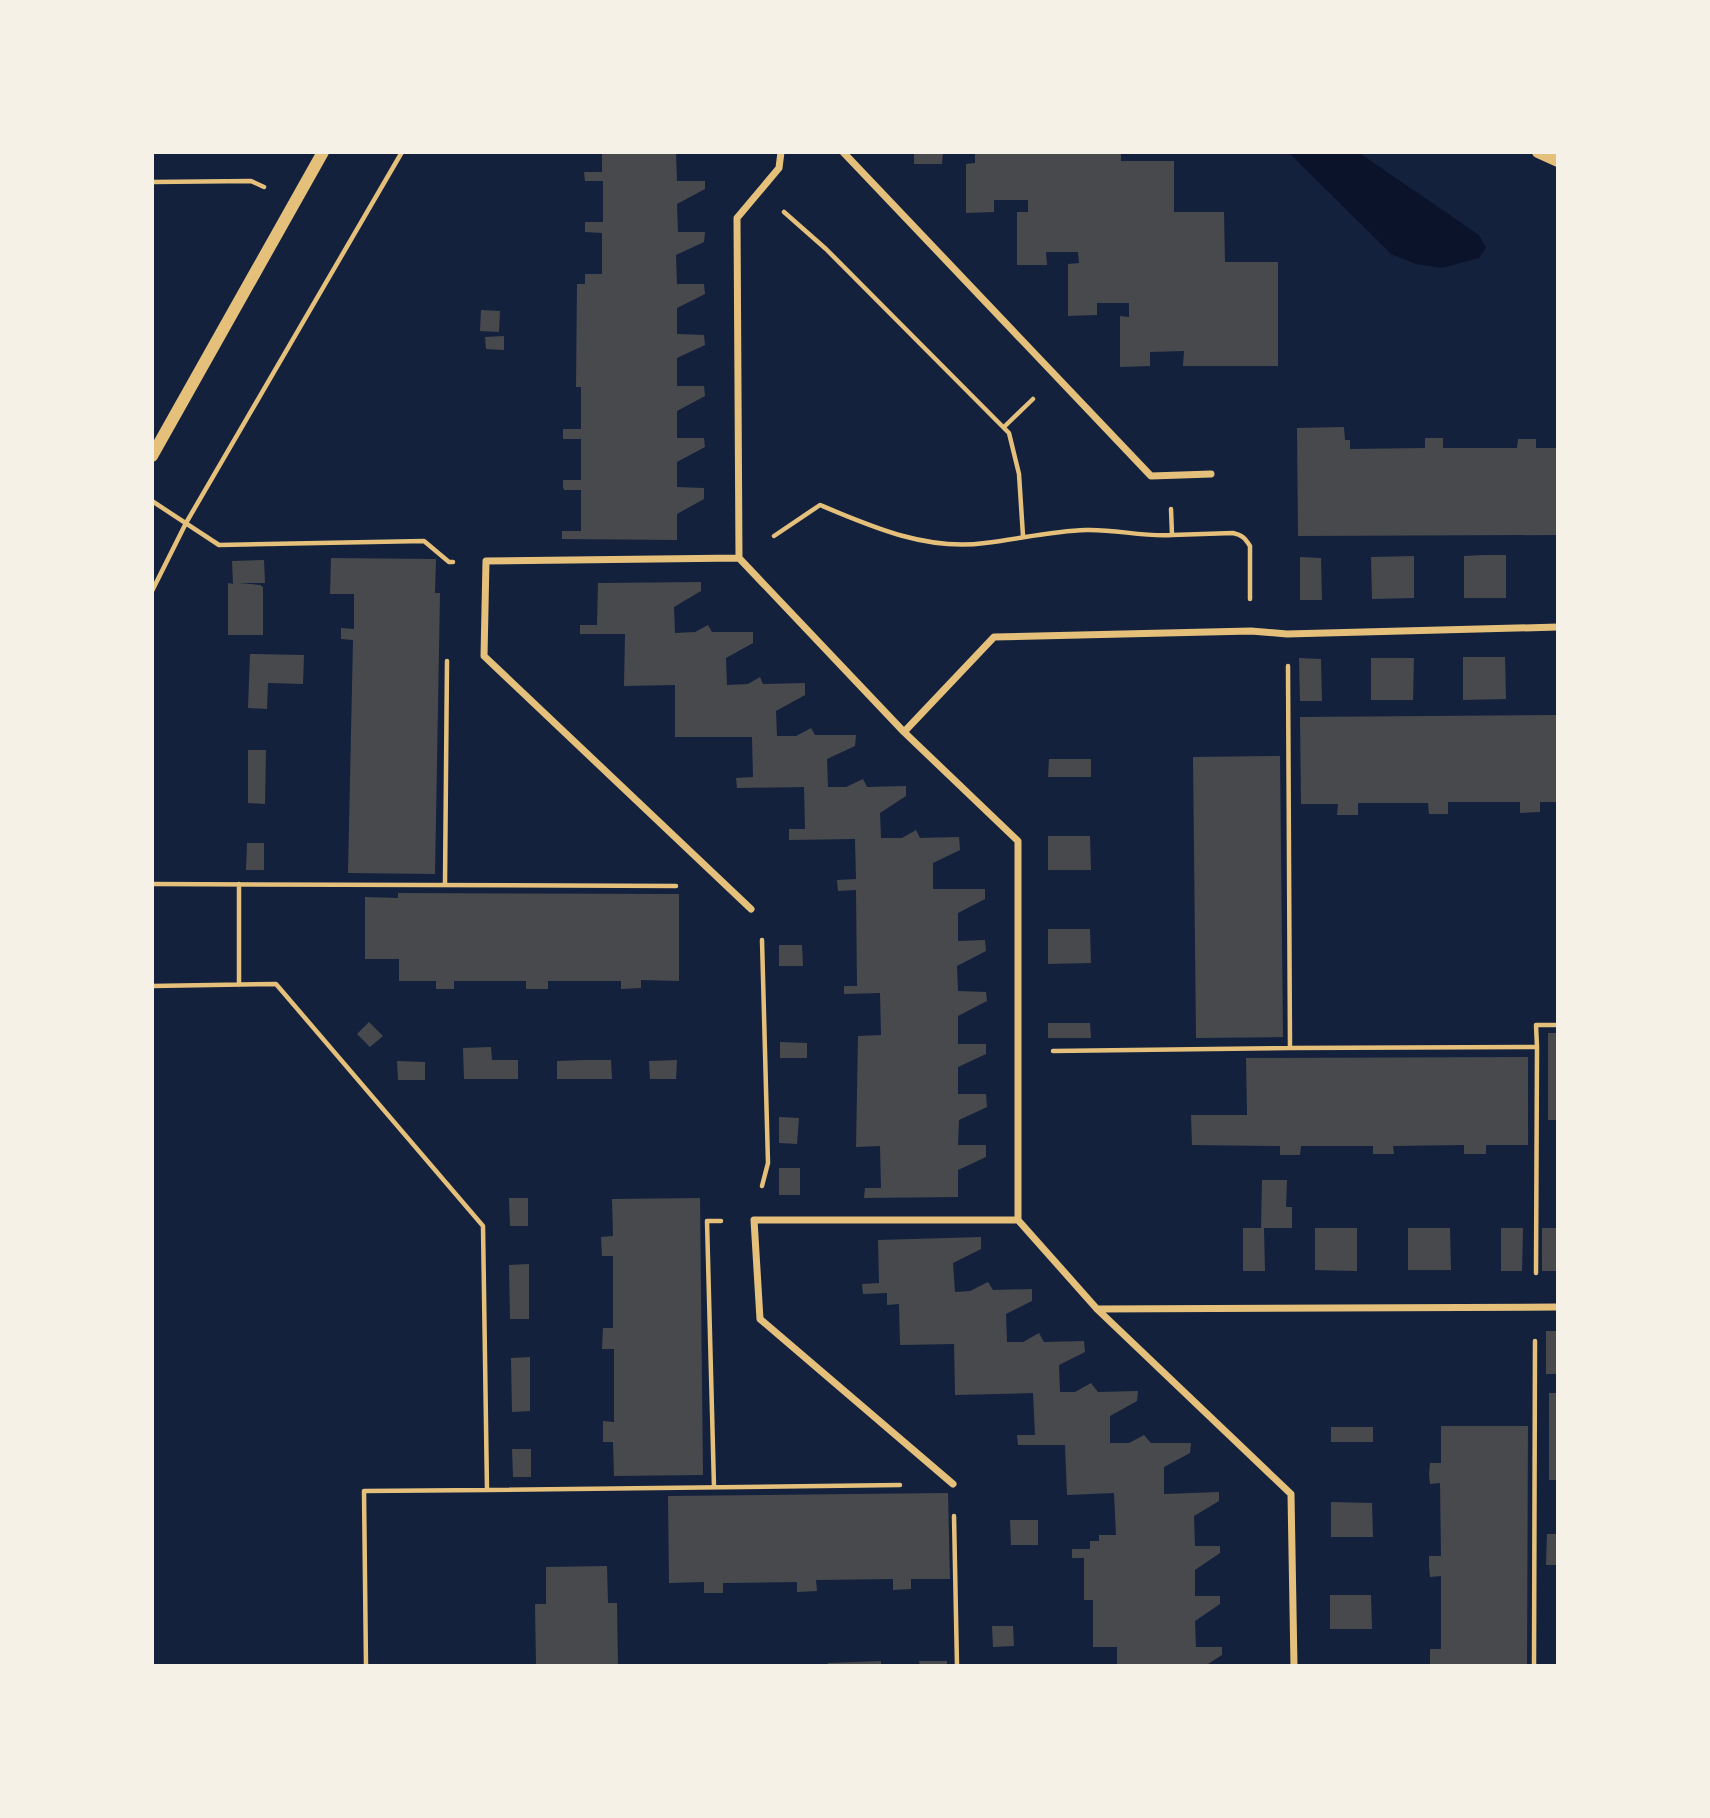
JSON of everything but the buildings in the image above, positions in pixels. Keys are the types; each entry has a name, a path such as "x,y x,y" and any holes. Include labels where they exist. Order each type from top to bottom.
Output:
{"street":[{"path":"152,456 323,152"},
{"path":"781,152 779,168 737,218 739,558 904,732 1018,841 1018,1220 1097,1309 1291,1494 1294,1666"},
{"path":"843,152 1151,476 1211,474"},
{"path":"1538,152 1558,161"},
{"path":"739,558 486,561 484,656 751,909"},
{"path":"904,732 994,637 1251,631 1287,634 1558,627"},
{"path":"953,1484 760,1320 754,1220 1018,1220"},
{"path":"1097,1309 1558,1307"}],"path":[{"path":"152,592 186,523 402,152"},
{"path":"152,182 251,181 296,202"},
{"path":"760,190 827,249 1009,433 1019,474 1023,536"},
{"path":"1170,475 1172,535"},
{"path":"152,501 219,545 424,541 449,562 486,561"},
{"path":"739,558 820,505 877,529 924,541 960,545 1085,530 1150,536 1233,533 1241,535 1250,546 1251,631"},
{"path":"449,562 449,575"},
{"path":"1287,634 1290,1048"},
{"path":"445,884 447,656"},
{"path":"152,884 727,886"},
{"path":"239,884 239,985"},
{"path":"152,986 276,984 483,1226 487,1490"},
{"path":"1535,1666 1536,1025 1558,1025"},
{"path":"1018,1051 1537,1046"},
{"path":"709,1321 718,1320"},
{"path":"366,1666 364,1491 953,1484 957,1666"}],"water":[{"path":"1288,152 1358,152 1479,235 1486,248 1479,258 1442,268 1416,264 1391,254"}]}
